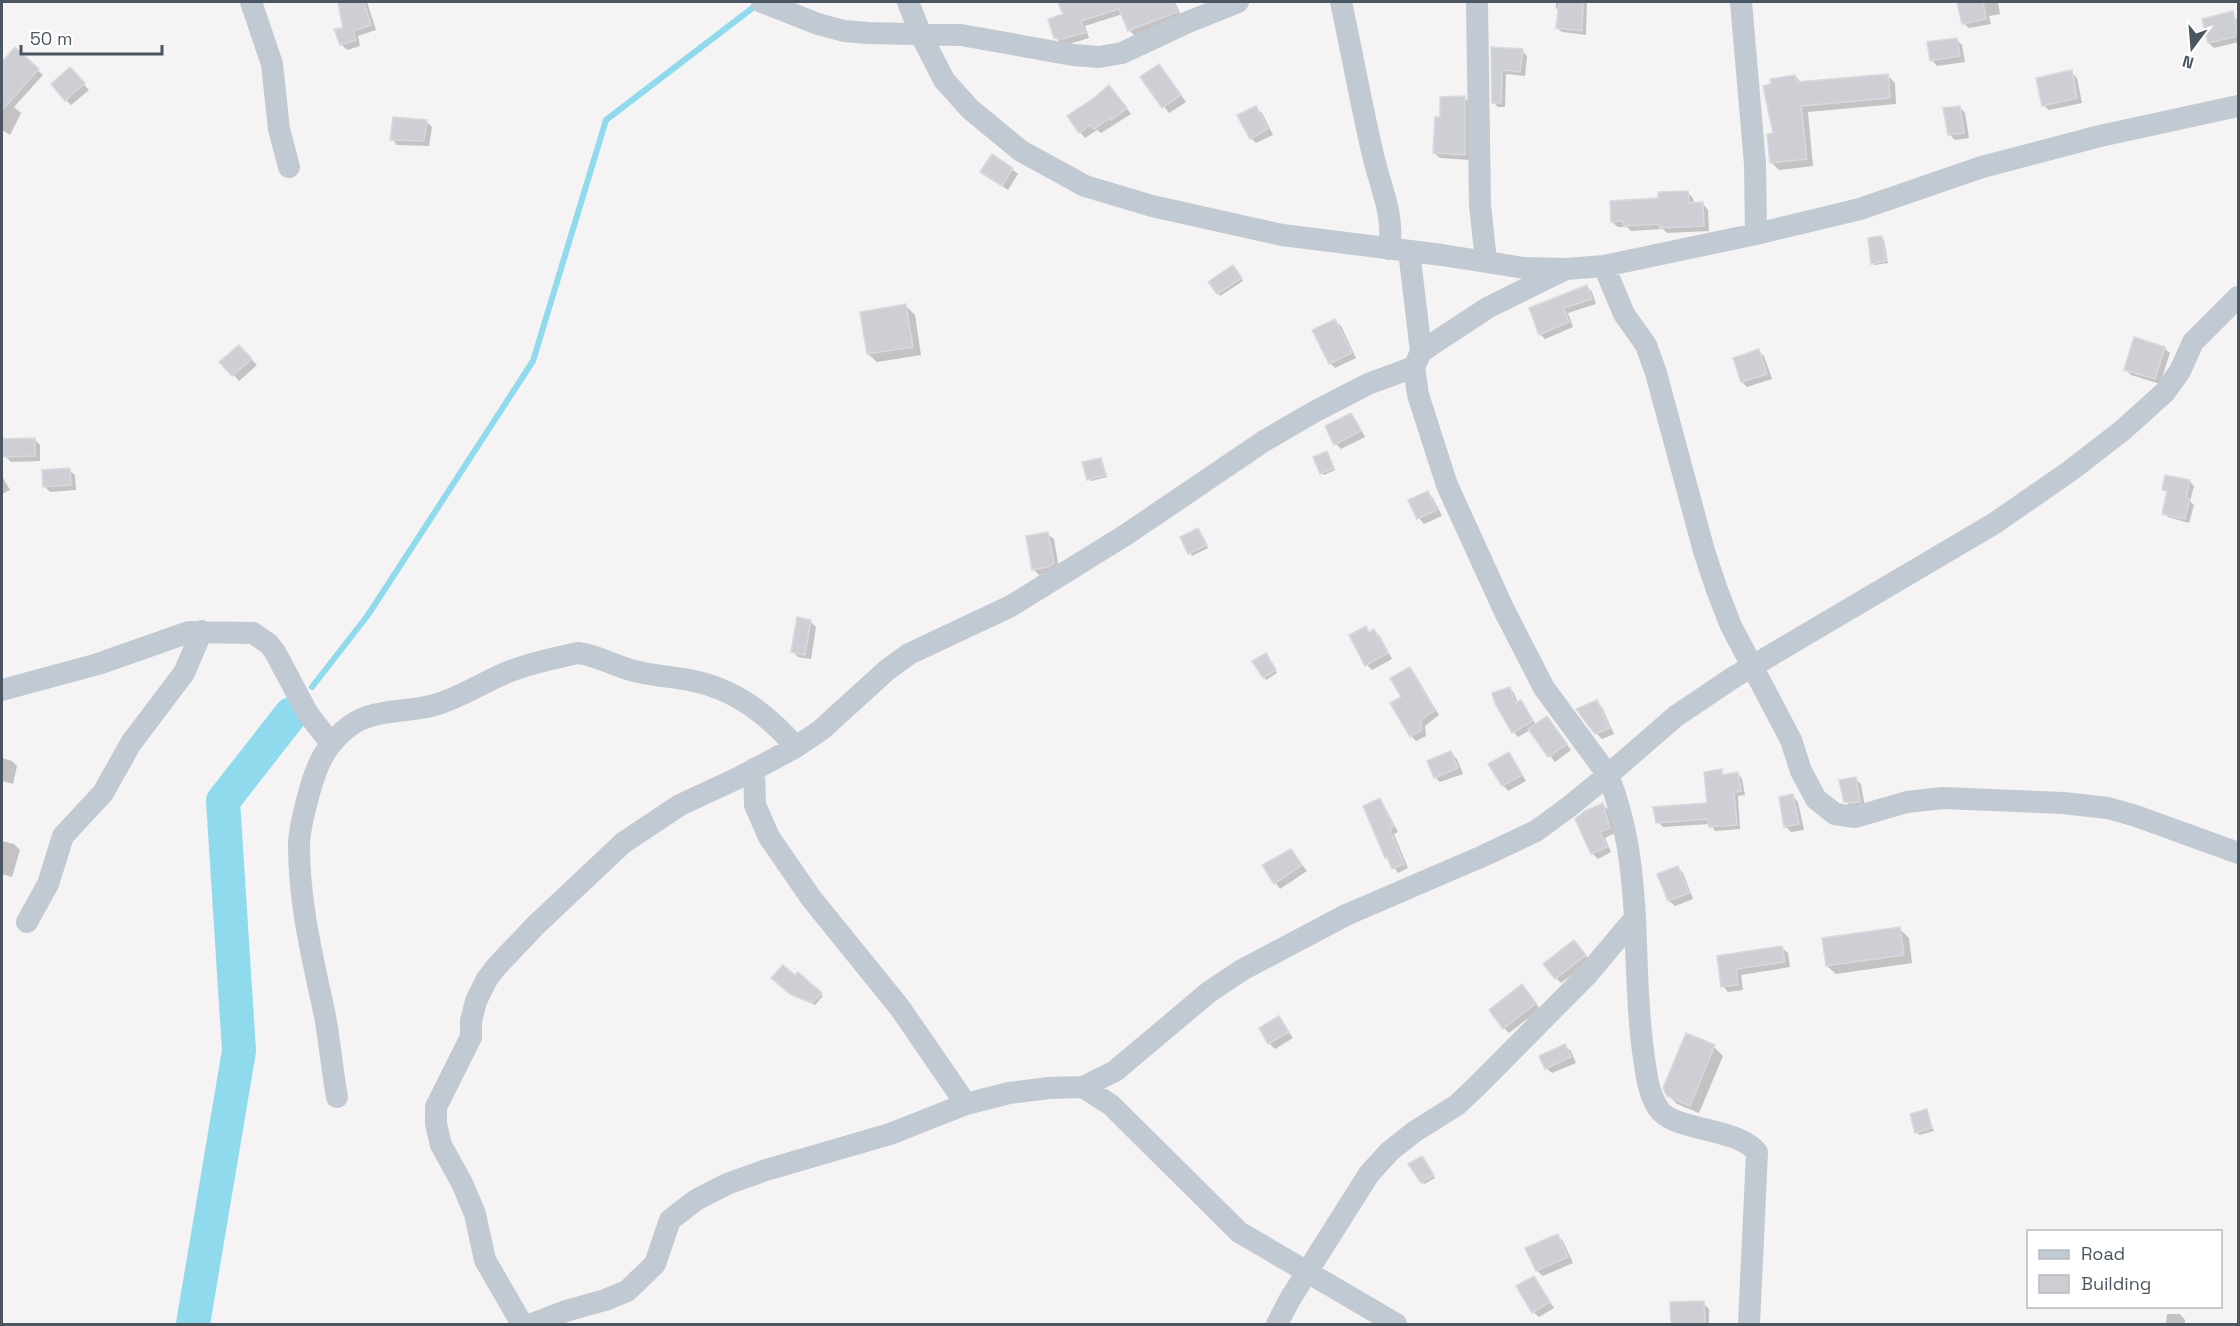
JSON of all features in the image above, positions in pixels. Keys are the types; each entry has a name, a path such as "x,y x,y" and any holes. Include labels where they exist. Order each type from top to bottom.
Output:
{"street":[{"path":"251,2 272,64 279,129 289,167"},
{"path":"762,2 818,24 844,31 961,35 1099,57 1122,53 1188,22 1238,2"},
{"path":"908,2 921,35 944,80 970,110 1022,151 1085,186 1152,206 1282,235 1486,261 1524,268 1566,269 1604,266 1756,234 1860,209 1993,164 2100,136 2238,105"},
{"path":"1341,2 1373,156 1390,214 1392,233 1399,250 1418,360 1418,395 1446,485 1504,610 1544,687 1608,775 1624,819 1635,918 1640,1025 1647,1077 1656,1104 1659,1111 1674,1119 1741,1139 1757,1152 1749,1324"},
{"path":"1477,2 1480,205 1486,261"},
{"path":"1741,2 1755,164 1756,234"},
{"path":"1604,266 1624,314 1646,345 1656,373 1704,550 1731,626 1777,710 1791,740 1801,771 1816,799 1835,814 1855,817 1907,802 1943,798 2108,808 2238,853"},
{"path":"522,1324 485,1260 475,1214 462,1183 441,1145 436,1124 436,1107 471,1037 471,1021 476,1002 487,979 536,925 623,843 680,805 795,747 820,730 887,670 909,654 1011,606 1127,534 1264,441 1368,384 1418,360 1489,307 1566,269"},
{"path":"532,1324 627,1291 655,1264 670,1220 696,1200 727,1184 766,1170 890,1134 966,1104 1009,1093 1083,1087 1115,1071 1209,992 1242,970 1346,915 1536,831 1608,775 1676,716 1752,666 1995,523 2070,471 2123,430 2165,392 2180,371 2193,342 2238,297"},
{"path":"2,690 99,664 189,632 253,633 269,644 288,674 308,714 330,742"},
{"path":"27,922 48,884 63,836 103,793 131,742 184,673 202,632"},
{"path":"337,1097 325,1019 312,961 299,845 302,818 314,774 330,742 353,723 380,714 405,712 437,705 468,693 508,672 578,653 639,672 692,680 717,687 760,711 777,725 795,747"},
{"path":"754,769 754,805 768,837 811,898 900,1008 966,1104"},
{"path":"1276,1324 1355,1195 1390,1150 1464,1099 1587,975 1635,918"},
{"path":"1083,1087 1111,1105 1239,1232 1396,1324"}],"building":[{"path":"338,2 364,2 371,25 353,31 356,40 340,45 334,29 343,28"},
{"path":"1058,2 1173,2 1177,12 1128,31 1119,9 1081,21 1085,33 1062,39 1054,38 1048,19 1063,14"},
{"path":"1559,2 1583,2 1582,31 1556,28"},
{"path":"1957,2 1983,2 1986,19 1962,24"},
{"path":"2233,11 2238,36 2208,43 2202,19"},
{"path":"1957,38 1960,56 1930,61 1927,42"},
{"path":"15,47 39,69 2,110 2,62"},
{"path":"1491,47 1523,49 1520,72 1502,70 1501,103 1492,103"},
{"path":"1159,64 1181,95 1162,108 1140,77"},
{"path":"70,67 85,83 65,101 51,84"},
{"path":"2072,70 2077,98 2042,106 2036,78"},
{"path":"1888,74 1890,98 1801,106 1807,159 1770,163 1767,134 1773,133 1763,86 1771,84 1770,79 1795,75 1797,82"},
{"path":"1109,85 1127,108 1094,129 1091,125 1079,133 1067,116"},
{"path":"1465,96 1465,155 1433,153 1435,117 1440,117 1440,97"},
{"path":"1256,106 1268,129 1250,139 1237,115"},
{"path":"1960,106 1964,133 1948,135 1943,108"},
{"path":"393,117 427,120 424,141 390,140"},
{"path":"992,154 1013,168 1002,186 980,172"},
{"path":"1688,191 1689,203 1703,202 1704,226 1660,228 1659,224 1624,226 1623,221 1611,222 1610,201 1658,198 1658,192"},
{"path":"1882,236 1886,261 1871,264 1868,238"},
{"path":"1233,265 1242,278 1217,294 1208,282"},
{"path":"1587,285 1592,299 1564,308 1569,322 1539,335 1529,308"},
{"path":"906,304 913,347 867,354 860,312"},
{"path":"1335,319 1352,353 1329,364 1312,330"},
{"path":"2134,337 2165,347 2155,379 2124,370"},
{"path":"239,345 252,359 232,376 219,362"},
{"path":"1759,349 1767,374 1741,382 1733,358"},
{"path":"1351,413 1361,431 1334,445 1325,426"},
{"path":"35,438 35,456 2,457 2,439"},
{"path":"1327,451 1334,468 1320,474 1313,457"},
{"path":"1101,458 1106,475 1087,480 1082,462"},
{"path":"70,468 71,485 43,487 42,470"},
{"path":"2165,475 2190,480 2186,498 2190,499 2185,519 2162,514 2167,491 2162,490"},
{"path":"1428,491 1437,510 1417,519 1408,500"},
{"path":"1198,528 1207,545 1188,554 1180,537"},
{"path":"1048,532 1054,563 1048,567 1032,570 1026,536"},
{"path":"797,617 811,620 805,655 791,652"},
{"path":"1366,626 1369,632 1374,629 1388,653 1365,666 1349,635"},
{"path":"1266,653 1276,670 1263,678 1252,661"},
{"path":"1410,667 1435,710 1420,721 1422,730 1410,737 1390,703 1401,697 1390,678"},
{"path":"1510,687 1515,703 1521,700 1533,721 1512,733 1492,693"},
{"path":"1597,700 1610,728 1595,734 1576,709"},
{"path":"1547,716 1567,744 1548,757 1528,729"},
{"path":"1451,751 1458,768 1434,778 1427,761"},
{"path":"1509,752 1522,775 1502,786 1488,764"},
{"path":"1722,769 1722,775 1738,772 1741,791 1734,792 1737,825 1709,827 1708,819 1656,823 1653,807 1707,803 1704,772"},
{"path":"1856,777 1860,802 1844,802 1839,780"},
{"path":"1793,794 1799,824 1784,827 1779,797"},
{"path":"1380,798 1394,827 1390,829 1404,864 1392,869 1363,806"},
{"path":"1603,803 1610,828 1600,832 1607,847 1591,854 1575,819 1585,811"},
{"path":"1291,849 1302,865 1274,884 1262,865"},
{"path":"1678,866 1689,893 1668,901 1657,874"},
{"path":"1900,927 1904,955 1826,966 1822,938"},
{"path":"1574,940 1586,955 1555,979 1543,964"},
{"path":"1782,946 1785,962 1736,969 1738,985 1721,987 1717,956"},
{"path":"783,965 795,975 798,972 822,993 812,1003 790,994 771,978"},
{"path":"1522,984 1536,1003 1503,1029 1489,1010"},
{"path":"1279,1016 1289,1032 1268,1044 1259,1028"},
{"path":"1686,1033 1715,1045 1690,1106 1667,1096 1663,1088"},
{"path":"1565,1044 1571,1057 1545,1069 1539,1056"},
{"path":"1927,1109 1932,1128 1915,1133 1910,1114"},
{"path":"1422,1156 1434,1175 1421,1183 1408,1164"},
{"path":"1558,1234 1568,1257 1536,1271 1525,1248"},
{"path":"1534,1276 1550,1302 1532,1313 1516,1286"},
{"path":"1704,1301 1705,1324 1671,1324 1670,1302"}],"waterway":[{"path":"312,687 368,615 533,361 606,120 759,3"},
{"path":"193,1324 239,1051 223,801 291,714"}]}
